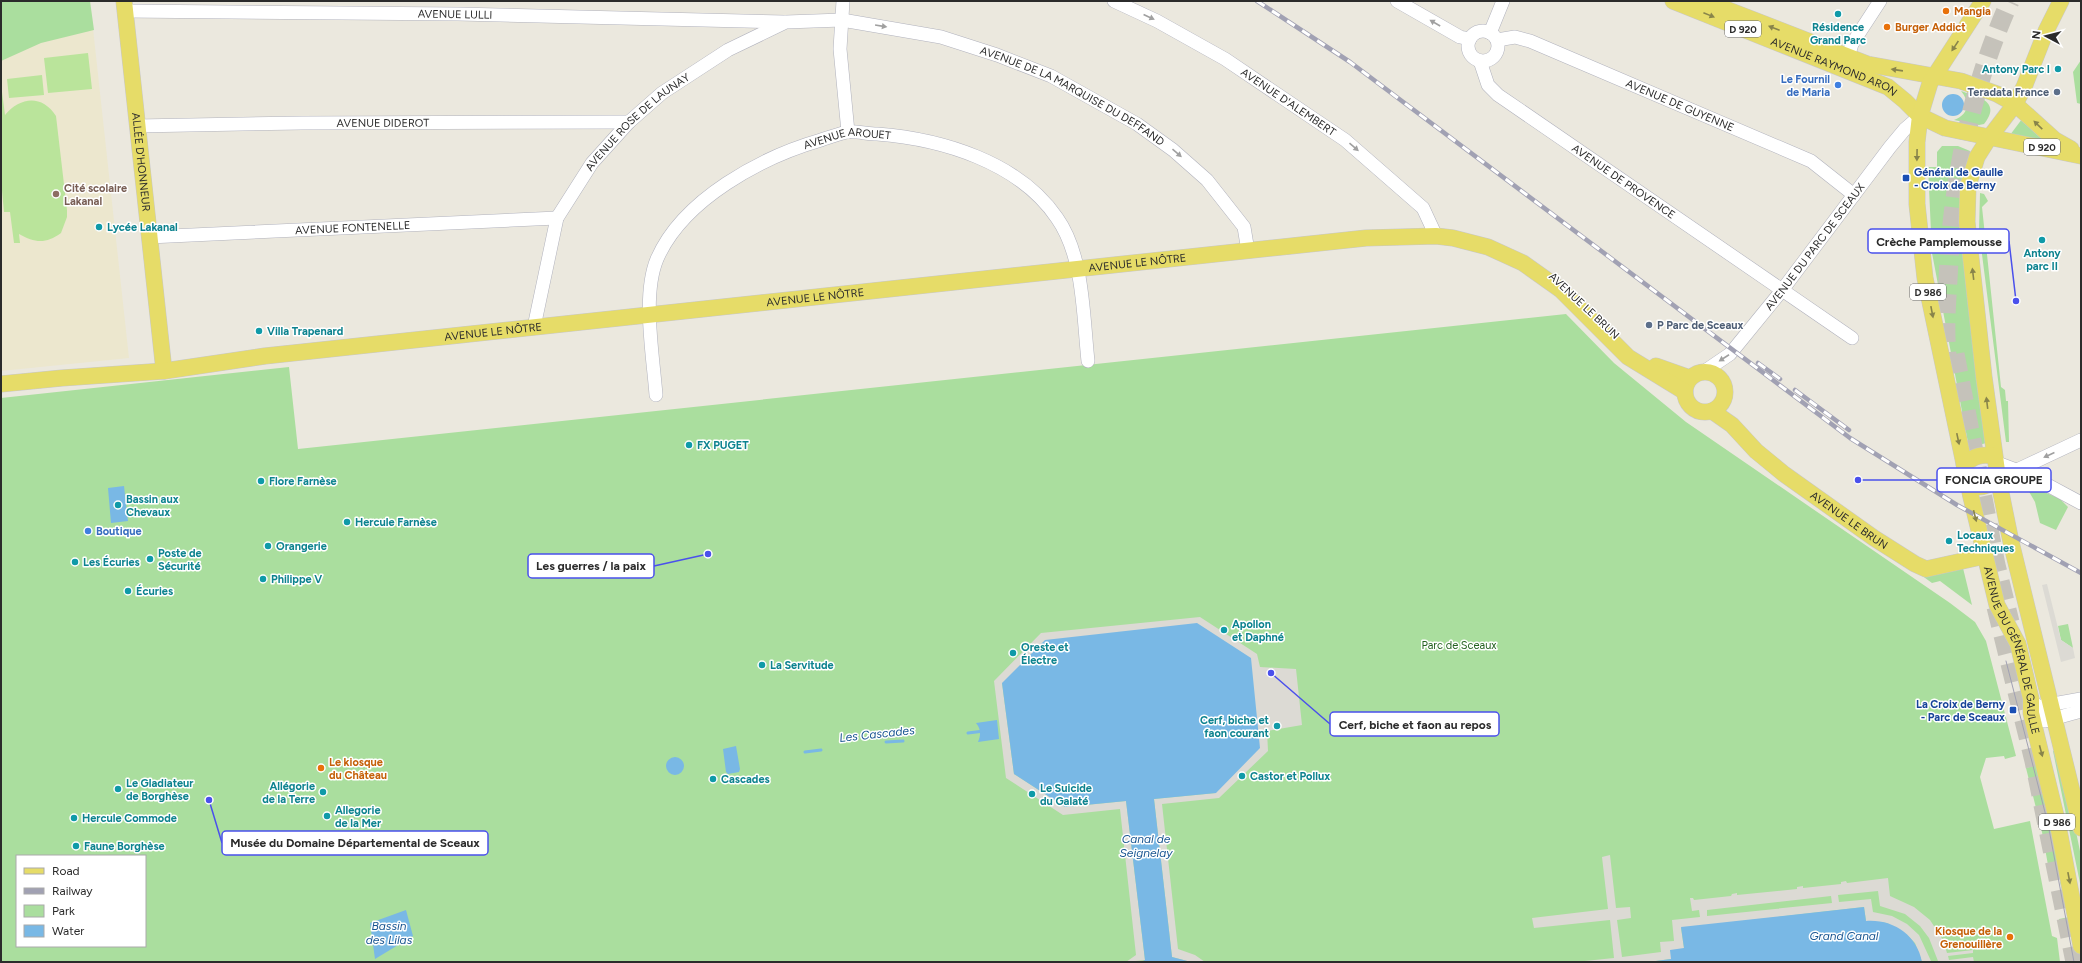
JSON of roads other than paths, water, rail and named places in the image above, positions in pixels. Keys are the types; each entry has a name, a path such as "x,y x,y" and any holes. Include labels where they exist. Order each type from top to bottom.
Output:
{"main road":[{"name":"AVENUE RAYMOND ARON","path":"1673,1 1888,87 1905,100 1920,116"},
{"name":"AVENUE RAYMOND ARON","path":"1705,1 1848,58 1882,68 1935,75"},
{"name":"D 986","path":"1920,116 1930,82 1983,1"},
{"name":"D 986","path":"1989,138 2015,104 2031,70 2046,31 2061,1"},
{"name":"ALLÉE D'HONNEUR","path":"124,6 163,368"},
{"name":"D 920","path":"1935,75 1961,81 1987,90 2015,104 2055,140 2081,155"},
{"name":"D 920","path":"1920,116 1945,128 1989,138 2081,155"},
{"name":"AVENUE DU GÉNÉRAL DE GAULLE","path":"1920,116 1917,142 1916,204 1925,278 1968,484 1997,605 2018,644 2081,828"},
{"name":"AVENUE DU GÉNÉRAL DE GAULLE","path":"1989,138 1972,168 1968,186 1967,222 1994,459 2011,542 2041,708 2058,828 2081,946"},
{"name":"AVENUE LE BRUN","path":"1433,231 1450,227 1503,246 1527,257 1556,278 1630,348 1652,364 1693,380"},
{"name":"AVENUE LE NÔTRE","path":"1,384 163,368 187,360 265,356 534,326 651,320 1077,269 1433,231"},
{"path":"1711,372 1722,380 1725,393 1724,399 1721,404 1712,411 1706,412 1694,408 1689,404 1693,380 1711,372"},
{"name":"AVENUE LE BRUN","path":"1724,399 1732,425"},
{"name":"AVENUE LE BRUN","path":"1712,411 1732,425 1756,451 1784,474 1874,538 1915,564 1926,569 1985,556"},
{"path":"1964,464 1974,456 1981,454 1994,459"},
{"path":"1968,484 1975,487 1990,485 1998,478"}],"street":[{"path":"843,1 840,49 848,132"},
{"name":"AVENUE D'ALEMBERT","path":"1114,1 1157,21 1225,59 1345,140 1423,208 1433,231"},
{"path":"1397,1 1460,37 1470,39"},
{"path":"1494,36 1486,31 1476,32 1468,43 1469,52 1472,56 1480,61 1489,60 1496,54 1494,36 1503,1"},
{"path":"1848,58 1852,44 1880,1"},
{"name":"AVENUE LULLI","path":"124,6 458,7 786,22"},
{"name":"AVENUE ROSE DE LAUNAY","path":"534,326 557,218 592,163 629,122 662,93 728,50 786,22 842,20"},
{"name":"AVENUE DE LA MARQUISE DU DEFFAND","path":"842,20 941,37 998,55 1051,76 1098,100 1143,128 1173,150 1207,180 1244,227 1248,251"},
{"name":"AVENUE DE GUYENNE","path":"1494,36 1515,37 1530,41 1811,161 1854,195"},
{"name":"AVENUE DE PROVENCE","path":"1480,61 1488,85 1498,95 1783,289 1852,338"},
{"name":"AVENUE DU PARC DE SCEAUX","path":"1693,380 1730,354 1783,289 1898,137 1920,116"},
{"name":"AVENUE DIDEROT","path":"137,126 310,123 629,122"},
{"name":"AVENUE AROUET","path":"656,394 649,286 657,259 674,233 697,207 722,186 750,169 807,144 848,132 889,135 935,144 979,158 1012,174 1037,194 1057,217 1071,242 1077,269 1088,361"},
{"name":"AVENUE FONTENELLE","path":"149,237 557,218"},
{"path":"2017,470 2081,440"},
{"path":"1994,459 2081,503"},
{"path":"2041,708 2081,699"},
{"path":"2041,708 2081,711"}],"water":[{"path":"1953,94 1961,97 1964,105 1961,113 1953,116 1945,113 1942,105 1945,97"},
{"name":"Bassin aux Chevaux","path":"124,486 128,521 111,523 108,488"},
{"name":"Canal de Seignelay","path":"1197,623 1251,658 1260,748 1216,793 1154,799 1172,957 1191,962 1141,962 1145,960 1126,801 1065,807 1014,774 1002,683 1045,640"},
{"path":"997,720 999,739 978,742 980,732 976,723"},
{"path":"736,746 740,769 739,772 728,774 726,772 723,749"},
{"path":"675,757 681,760 684,766 681,772 675,775 669,772 666,766 669,760"},
{"name":"Grand Canal","path":"1864,907 1866,921 1876,921 1894,926 1909,937 1915,944 1922,962 1648,962 1671,959 1670,950 1684,948 1681,927"},
{"name":"Bassin des Lilas","path":"406,910 413,936 375,959 370,923"}],"waterway":[{"name":"Les Cascades","path":"968,733 984,731"},
{"name":"Les Cascades","path":"886,742 903,741"},
{"name":"Les Cascades","path":"805,752 821,750"}],"tunnel":[{"path":"1949,371 1946,337 1947,302 1950,244 1959,173 1974,103 1984,69 2010,1"},
{"path":"1955,354 1996,565 2010,622"},
{"path":"1996,607 2034,761 2075,962"}],"tram line":[{"path":"2006,661 2048,824 2074,962"}],"railway":[{"path":"1257,1 1350,62 1850,438 1957,505 2081,573"},
{"path":"1758,363 1780,379"},
{"path":"1795,390 1849,430"}],"place":[{"name":"Mangia","path":"1946,11"},
{"name":"Résidence Grand Parc","path":"1838,14"},
{"name":"Burger Addict","path":"1887,27"},
{"name":"Antony Parc I","path":"2058,69"},
{"name":"Le Fournil de Maria","path":"1838,85"},
{"name":"Teradata France","path":"2057,92"},
{"name":"Général de Gaulle - Croix de Berny","path":"1906,178"},
{"name":"Cité scolaire Lakanal","path":"56,194"},
{"name":"Lycée Lakanal","path":"99,227"},
{"name":"Antony parc II","path":"2042,240"},
{"name":"Crèche Pamplemousse","path":"2016,301"},
{"name":"P Parc de Sceaux","path":"1649,325"},
{"name":"Villa Trapenard","path":"259,331"},
{"name":"FX PUGET","path":"689,445"},
{"name":"FONCIA GROUPE","path":"1858,480"},
{"name":"Flore Farnèse","path":"261,481"},
{"name":"Bassin aux Chevaux","path":"118,505"},
{"name":"Hercule Farnèse","path":"347,522"},
{"name":"Boutique","path":"88,531"},
{"name":"Locaux Techniques","path":"1949,541"},
{"name":"Orangerie","path":"268,546"},
{"name":"Les guerres / la paix","path":"708,554"},
{"name":"Poste de Sécurité","path":"150,559"},
{"name":"Les Écuries","path":"75,562"},
{"name":"Philippe V","path":"263,579"},
{"name":"Écuries","path":"128,591"},
{"name":"Apollon et Daphné","path":"1224,630"},
{"name":"Oreste et Électre","path":"1013,653"},
{"name":"La Servitude","path":"762,665"},
{"name":"Cerf, biche et faon au repos","path":"1271,673"},
{"name":"La Croix de Berny - Parc de Sceaux","path":"2013,710"},
{"name":"Cerf, biche et faon courant","path":"1277,726"},
{"name":"Le kiosque du Château","path":"321,768"},
{"name":"Castor et Pollux","path":"1242,776"},
{"name":"Cascades","path":"713,779"},
{"name":"Le Gladiateur de Borghèse","path":"118,789"},
{"name":"Allégorie de la Terre","path":"323,792"},
{"name":"Le Suicide du Galaté","path":"1032,794"},
{"name":"Musée du Domaine Départemental de Sceaux","path":"209,800"},
{"name":"Allegorie de la Mer","path":"327,816"},
{"name":"Hercule Commode","path":"74,818"},
{"name":"Faune Borghèse","path":"76,846"},
{"name":"Kiosque de la Grenouillère","path":"2010,937"}],"park label":[{"name":"Parc de Sceaux","path":"1459,645"}]}
